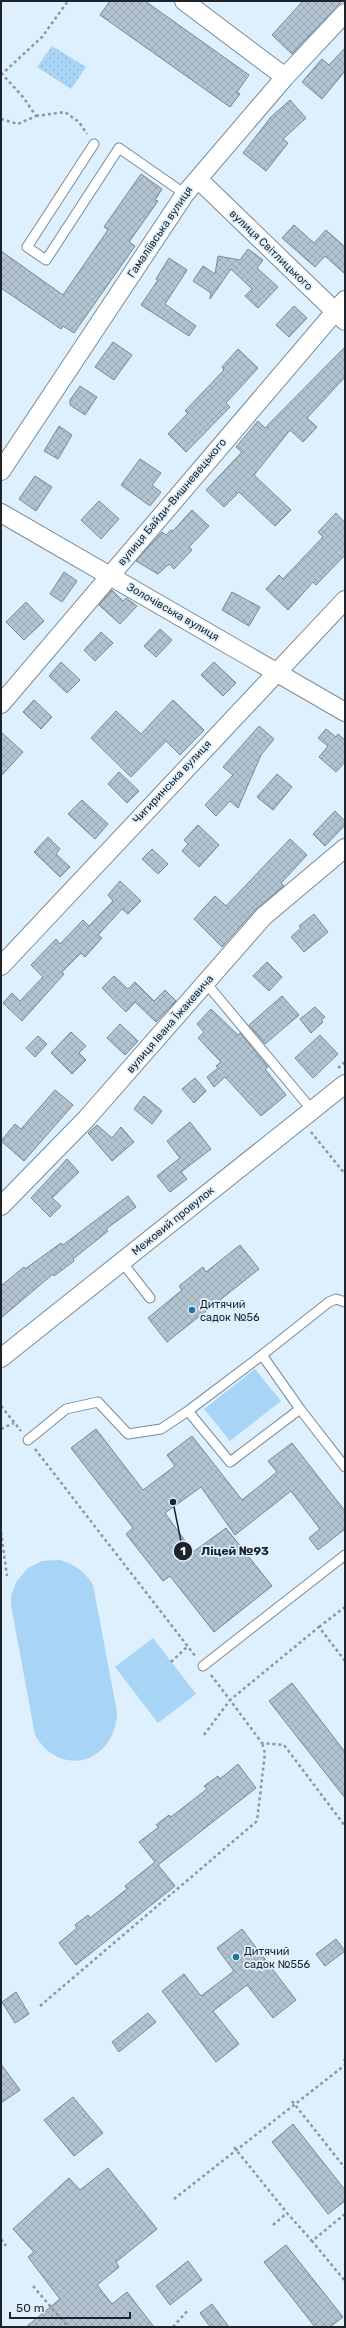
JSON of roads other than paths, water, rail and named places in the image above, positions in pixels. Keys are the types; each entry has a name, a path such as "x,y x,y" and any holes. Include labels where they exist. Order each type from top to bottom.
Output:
{"street":[{"path":"184,1 285,77"},
{"name":"Гамаліївська вулиця","path":"1,471 185,194 285,77 345,13"},
{"name":"вулиця Світлицького","path":"198,179 342,311"},
{"name":"вулиця Байди-Вишневецького","path":"1,704 109,576 342,311"},
{"name":"Золочівська вулиця","path":"1,513 345,712"},
{"name":"Чигиринська вулиця","path":"1,966 276,671 345,600"},
{"name":"вулиця Івана Їжакевича","path":"1,1206 88,1118 264,916 345,848"},
{"name":"Межовий провулок","path":"1,1358 345,1084"}],"lane":[{"path":"94,144 27,247 46,260 119,148 185,194"},
{"path":"206,983 312,1110"},
{"path":"122,1262 150,1298"},
{"path":"28,1440 66,1409 98,1402 128,1434 161,1429 188,1411 329,1302 336,1299 345,1302"},
{"path":"262,1355 300,1409 344,1465"},
{"path":"188,1411 230,1462 300,1409"},
{"path":"203,1666 345,1555"}],"place":[{"name":"Дитячий садок №56","path":"192,1310"},
{"name":"Ліцей №93","path":"173,1502"},
{"name":"Дитячий садок №556","path":"236,1957"}]}
